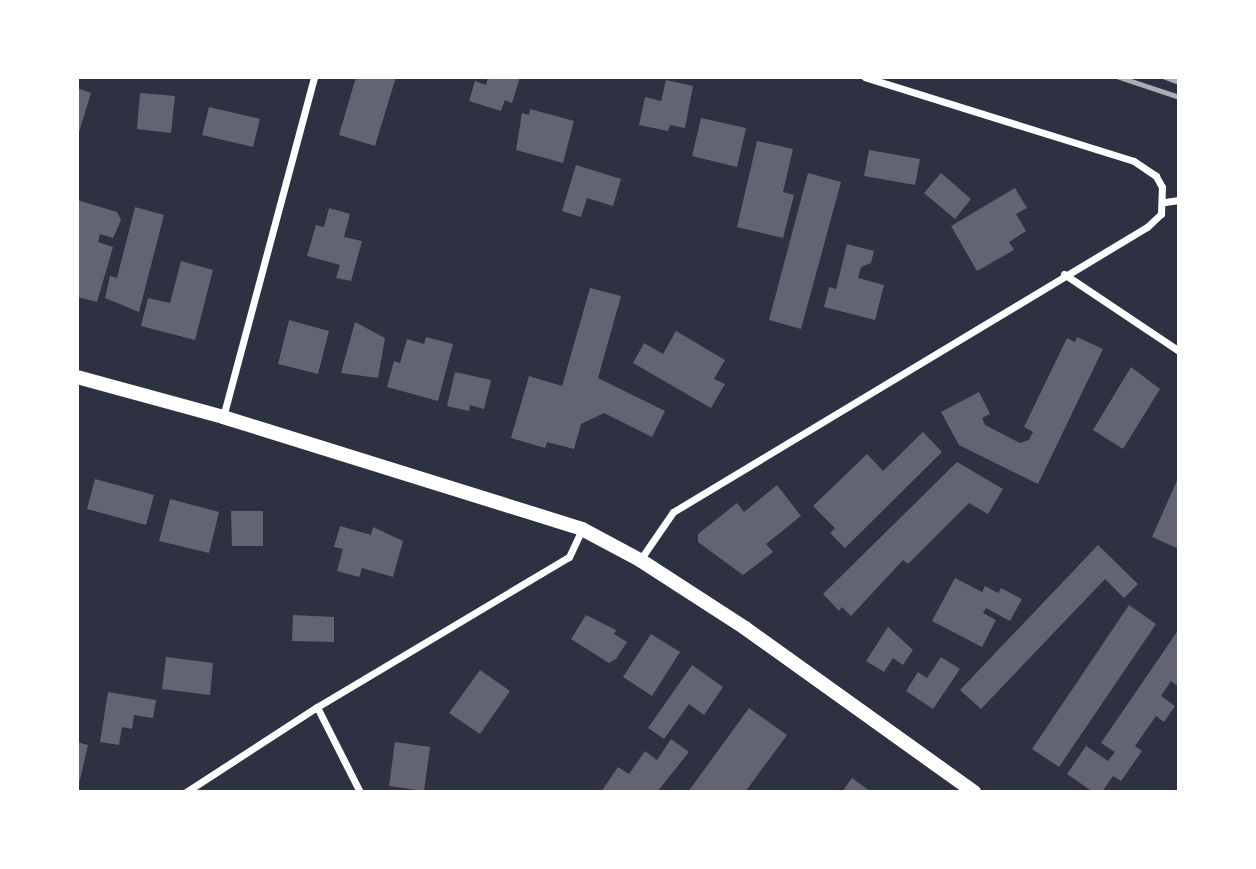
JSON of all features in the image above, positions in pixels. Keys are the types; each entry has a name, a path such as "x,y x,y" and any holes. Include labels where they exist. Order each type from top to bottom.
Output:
{"main road":[{"path":"77,377 223,417 582,529 640,560 745,628 974,792"}],"street":[{"path":"223,417 314,77"},
{"path":"640,560 673,512 1064,274 1147,227 1161,214 1165,202 1156,176 1134,161 865,77"},
{"path":"1165,202 1179,200"},
{"path":"1064,274 1179,351"},
{"path":"186,792 317,707 569,557 582,529"},
{"path":"317,707 359,792"}],"building":[{"path":"356,77 396,77 375,146 339,135"},
{"path":"488,77 520,77 512,103 505,100 501,111 469,101 475,81 486,85"},
{"path":"666,80 693,86 685,128 670,125 668,131 639,125 645,97 661,101"},
{"path":"77,88 91,93 79,132 77,131"},
{"path":"140,93 175,96 171,133 137,129"},
{"path":"209,107 260,119 253,147 202,135"},
{"path":"530,109 574,121 563,163 516,150 522,113 529,115"},
{"path":"701,118 746,128 737,167 692,156"},
{"path":"757,141 793,149 783,192 794,195 783,238 737,227"},
{"path":"869,150 920,159 915,185 864,176"},
{"path":"576,165 621,179 613,206 587,198 581,217 562,211"},
{"path":"808,173 841,182 801,329 769,320"},
{"path":"941,173 971,199 955,219 924,193"},
{"path":"1015,188 1027,208 1016,214 1026,231 1009,242 1014,250 977,271 951,226"},
{"path":"77,200 117,212 121,220 113,238 100,234 98,242 113,247 97,302 77,297"},
{"path":"135,207 164,215 139,312 105,298 110,276 117,278"},
{"path":"329,208 350,214 344,237 362,241 351,281 336,278 340,265 307,256 316,225 324,227"},
{"path":"847,244 874,251 871,263 861,267 858,278 884,285 875,320 824,307 829,287 836,289"},
{"path":"181,261 213,270 195,340 141,326 148,298 170,303"},
{"path":"590,288 621,296 598,378 665,411 652,437 604,413 581,424 574,449 547,442 545,448 511,438 529,376 562,386"},
{"path":"289,320 329,331 318,374 278,364"},
{"path":"355,322 385,338 378,378 341,373"},
{"path":"676,331 725,360 714,379 725,384 711,408 633,363 644,343 663,354"},
{"path":"426,337 453,344 438,401 387,387 394,361 400,363 407,339 424,344"},
{"path":"1077,337 1103,349 1038,484 959,445 941,412 979,392 990,414 982,418 985,425 1020,443 1029,440 1033,432 1024,427 1067,338 1075,342"},
{"path":"1131,367 1160,389 1123,449 1093,430"},
{"path":"455,372 491,380 484,409 470,405 469,411 447,406"},
{"path":"923,432 942,452 845,548 830,533 835,528 813,506 867,454 883,471"},
{"path":"957,462 1003,489 988,514 969,503 908,564 903,560 851,616 842,607 839,611 823,594"},
{"path":"1179,476 1179,549 1152,537"},
{"path":"95,479 154,495 146,525 87,509"},
{"path":"777,485 801,516 766,544 773,552 743,575 698,542 698,534 737,503 744,512"},
{"path":"170,499 219,512 209,553 159,541"},
{"path":"231,511 263,511 263,546 232,546"},
{"path":"340,526 371,535 373,527 403,541 393,577 362,568 359,577 337,571 343,549 334,547"},
{"path":"1098,545 1138,584 1124,598 1105,579 981,709 960,690"},
{"path":"955,578 982,592 985,586 998,593 1001,588 1022,599 1010,621 986,608 983,613 996,620 982,647 932,621"},
{"path":"1129,605 1156,624 1059,767 1032,749"},
{"path":"293,615 334,617 334,642 292,641"},
{"path":"586,615 616,630 614,634 627,642 616,659 609,663 571,639"},
{"path":"888,627 913,650 903,665 893,658 884,672 866,661"},
{"path":"1179,629 1179,687 1171,681 1161,696 1175,706 1164,722 1156,716 1135,746 1142,751 1121,781 1113,776 1102,792 1093,792 1067,774 1086,746 1108,761 1115,752 1101,743"},
{"path":"651,634 680,652 652,696 623,677"},
{"path":"166,657 213,663 210,695 162,689"},
{"path":"941,657 960,669 933,709 906,691 918,672 927,678"},
{"path":"692,665 723,687 704,715 689,704 664,739 648,728"},
{"path":"480,670 510,691 480,734 449,713"},
{"path":"108,692 156,700 153,718 134,715 132,729 122,727 119,745 100,742"},
{"path":"749,708 787,735 745,792 688,792"},
{"path":"671,739 689,752 657,792 601,792 618,767 629,774 645,751 657,760"},
{"path":"77,742 88,745 78,788 77,788"},
{"path":"395,742 430,747 424,791 389,786"},
{"path":"852,778 871,792 842,792"}],"railway":[{"path":"1119,77 1179,97"},
{"path":"1165,77 1179,82"}]}
